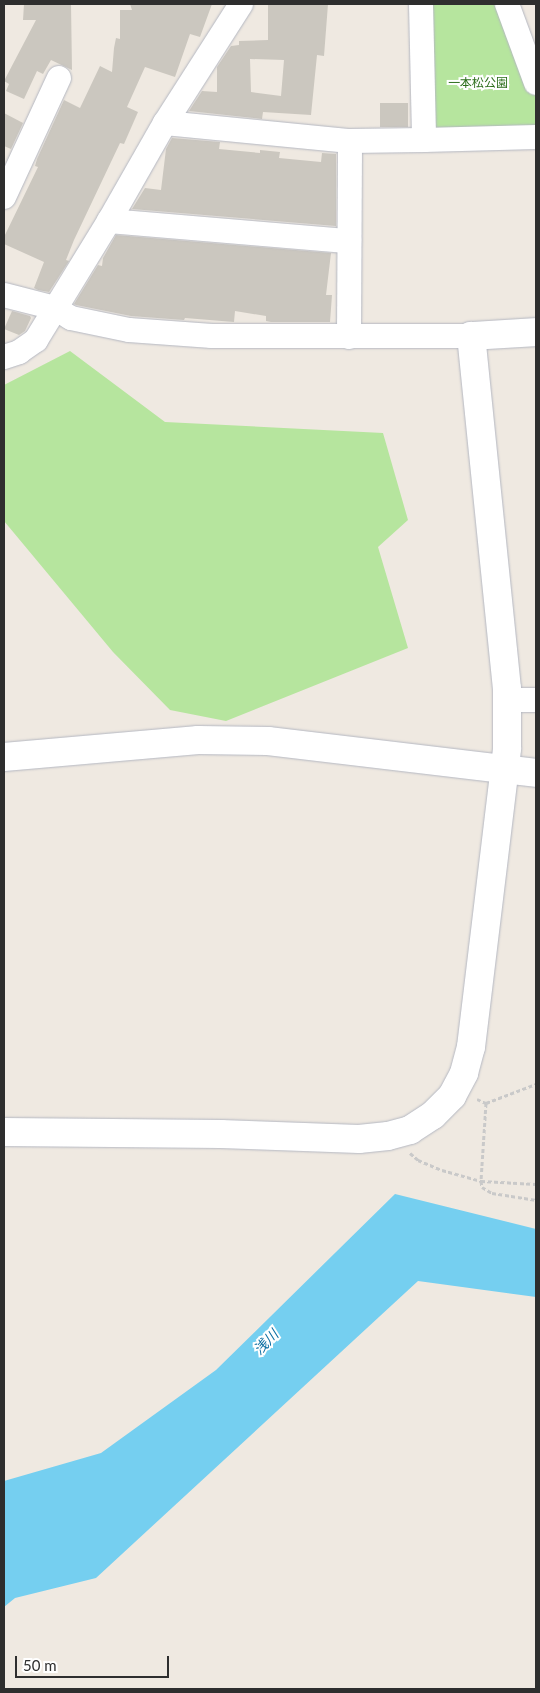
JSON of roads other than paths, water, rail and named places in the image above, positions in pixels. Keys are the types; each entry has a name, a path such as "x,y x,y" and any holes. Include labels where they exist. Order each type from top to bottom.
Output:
{"street":[{"path":"4,356 19,352 36,340 109,221 165,122 241,4"},
{"path":"421,4 424,140"},
{"path":"507,4 530,43 536,82"},
{"path":"4,197 59,78"},
{"path":"165,122 350,141 536,137"},
{"path":"349,337 350,141"},
{"path":"109,221 349,241"},
{"path":"4,294 56,308 71,318 129,330 212,336 472,336 536,332"},
{"path":"4,1130 221,1134 359,1139 388,1136 410,1130 433,1115 456,1089 464,1073 471,1047 505,770 507,700 472,336"},
{"path":"507,700 536,700"},
{"path":"4,758 198,740 268,741 536,773"}],"water":[{"name":"浅川","path":"395,1194 536,1229 536,1297 418,1281 96,1578 15,1598 4,1607 4,1481 101,1453 216,1370"}],"park label":[{"name":"一本松公園","path":"478,83"}]}
